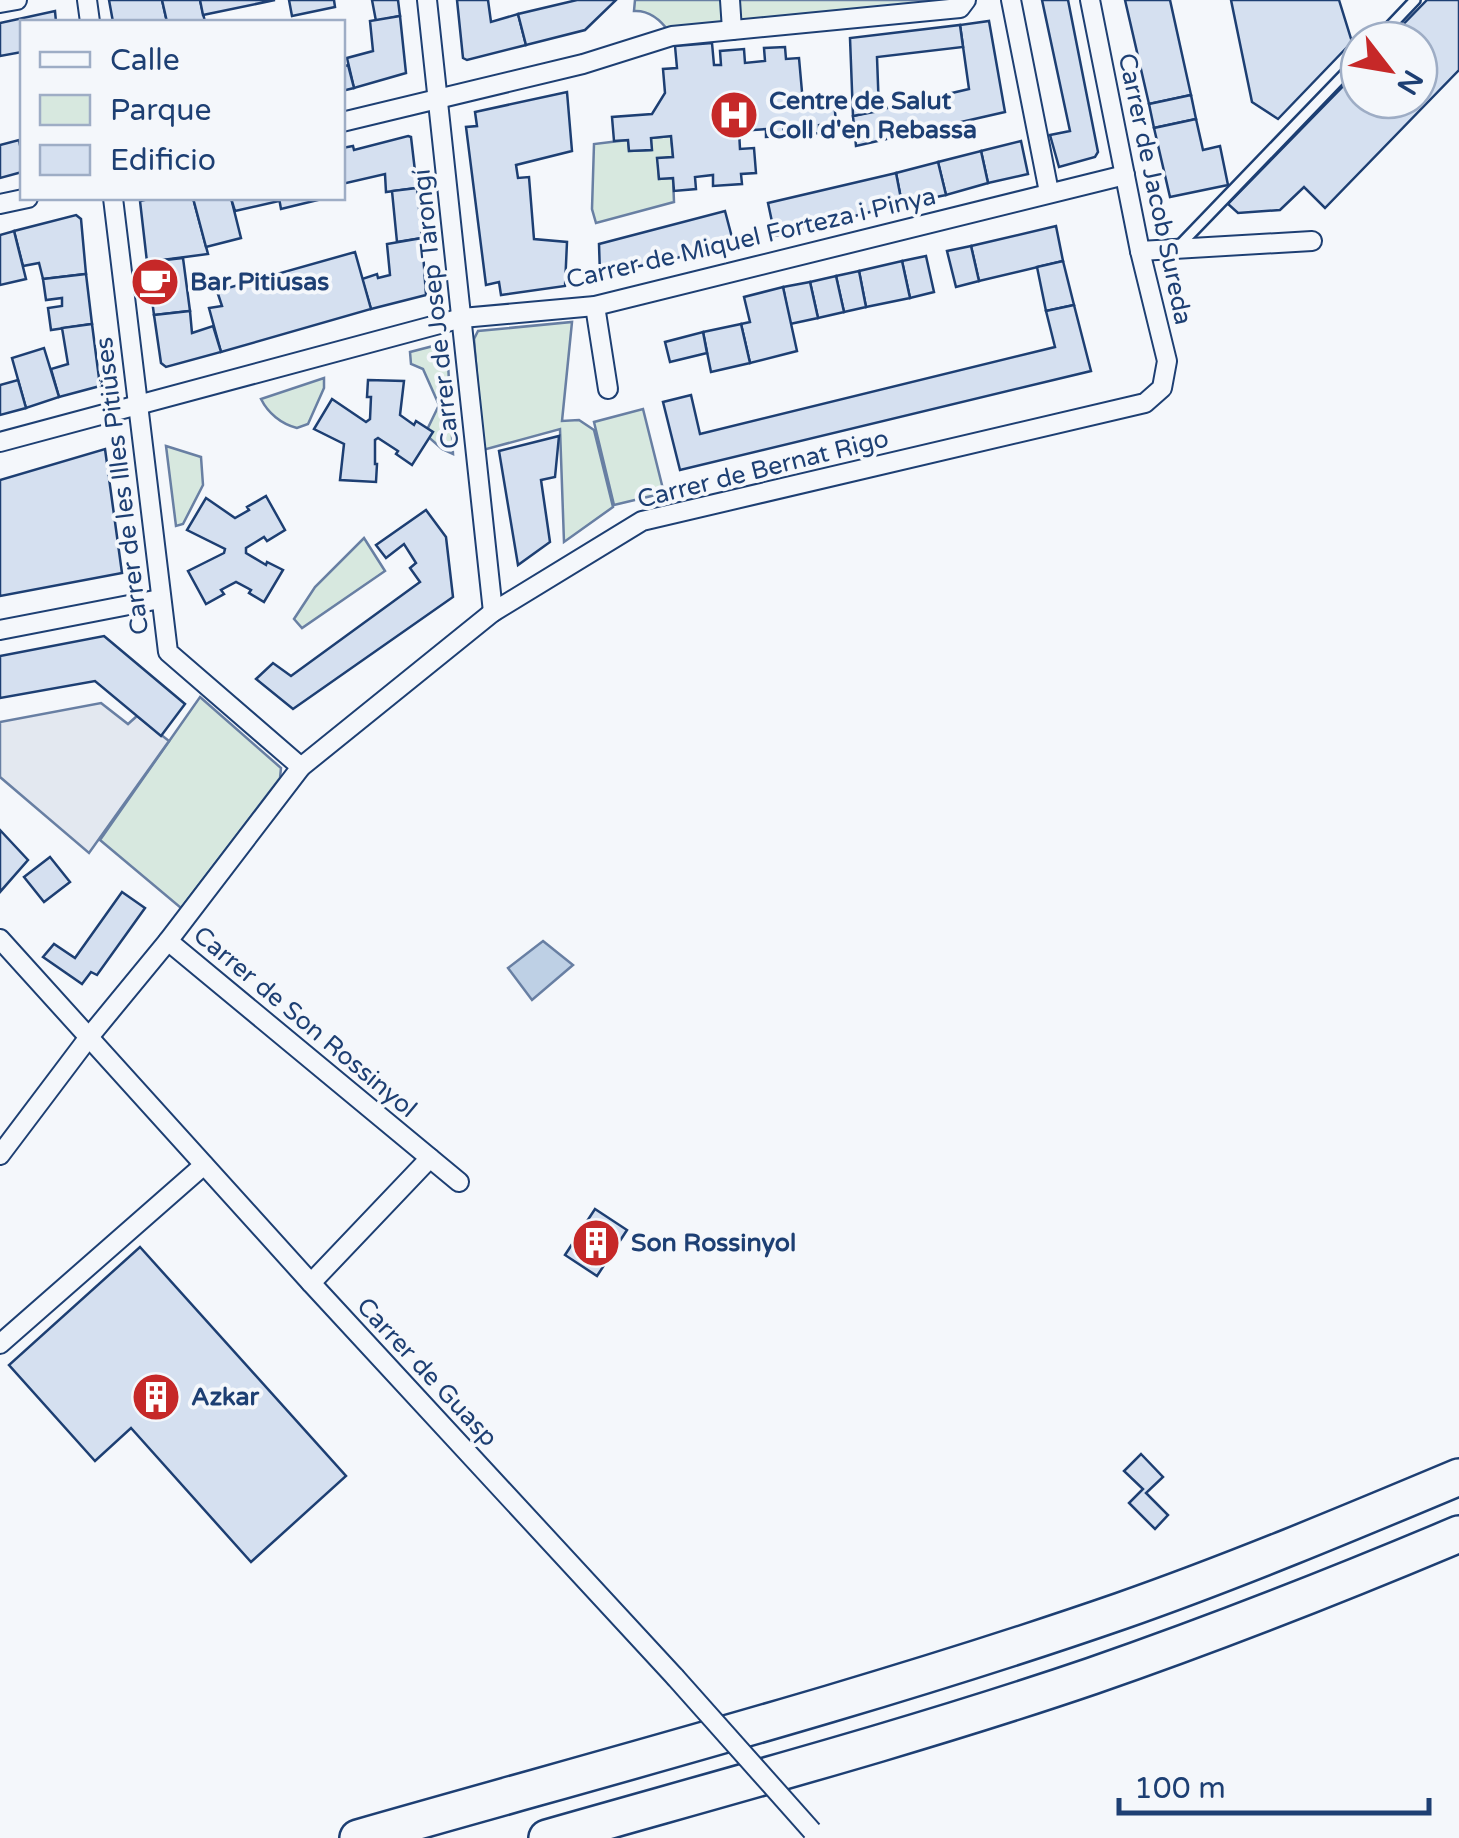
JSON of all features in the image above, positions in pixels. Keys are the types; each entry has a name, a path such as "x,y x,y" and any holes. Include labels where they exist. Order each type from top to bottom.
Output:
{"highway":[{"path":"358,1838 1009,1648 1229,1572 1459,1476"},
{"path":"548,1838 1075,1682 1249,1620 1459,1534"}],"street":[{"path":"0,4 17,0"},
{"name":"Carrer de Josep Tarongí","path":"427,0 494,612"},
{"path":"730,0 732,30"},
{"path":"345,121 672,36 960,8 966,0"},
{"path":"1011,0 1050,192"},
{"name":"Carrer de Jacob Sureda","path":"1090,0 1140,251 1167,361 1162,388"},
{"name":"Carrer de Miquel Forteza i Pinya","path":"0,442 462,318 594,306 1125,175"},
{"name":"Carrer de les Illes Pitiüses","path":"113,200 168,652 301,767"},
{"path":"1140,251 1312,241"},
{"path":"594,306 608,389"},
{"name":"Carrer de Bernat Rigo","path":"168,941 301,767 494,612 642,521 1144,403 1162,388"},
{"path":"0,630 160,598"},
{"name":"Carrer de Son Rossinyol","path":"0,1155 168,941 459,1182"},
{"name":"Carrer de Guasp","path":"4,952 89,1037 815,1834"},
{"path":"312,1283 430,1158"},
{"path":"0,1344 204,1165"}],"lane":[{"path":"1396,20 1415,0"},
{"path":"1176,249 1339,79"}],"green space":[{"path":"635,0 961,0 670,33 655,17 634,11"},
{"path":"671,136 673,157 658,159 659,179 673,178 674,202 596,223 592,209 594,144 628,140 629,151 651,150 651,138"},
{"path":"572,322 562,421 579,420 594,430 613,507 564,542 560,429 483,450 474,339 478,331"},
{"path":"445,343 453,454 425,434 439,405 423,369 411,364 410,352"},
{"path":"324,378 324,388 308,424 297,428 276,417 261,399"},
{"path":"643,409 664,493 614,505 594,422"},
{"path":"166,446 201,457 203,485 183,524 176,526"},
{"path":"364,538 385,571 302,628 294,619 315,587"},
{"path":"200,697 281,768 280,778 181,908 100,840"}],"shaded area":[{"path":"101,703 128,724 137,716 169,741 89,853 0,777 0,722"}],"water":[{"path":"543,941 573,965 532,1000 508,968"}],"building":[{"path":"109,0 162,0 167,20 113,20"},
{"path":"162,0 200,0 205,20 167,20"},
{"path":"200,0 275,0 203,15"},
{"path":"289,0 334,0 335,7 292,16"},
{"path":"372,0 398,0 400,16 376,21"},
{"path":"457,0 488,0 491,22 518,14 526,45 463,58"},
{"path":"577,0 616,0 585,30 526,45 518,14"},
{"path":"1042,0 1068,0 1098,152 1095,157 1059,167 1050,135 1070,131"},
{"path":"1125,0 1170,0 1191,95 1149,104"},
{"path":"1231,0 1339,0 1345,20 1339,20 1339,56 1278,119 1252,102"},
{"path":"1427,0 1459,0 1459,70 1439,91 1439,20 1408,20"},
{"path":"55,11 56,20 20,20 20,52 0,56 0,23"},
{"path":"400,16 406,73 354,88 347,58 373,51 370,21"},
{"path":"989,21 1005,112 856,146 853,116 969,89 960,25"},
{"path":"960,25 963,47 877,57 879,111 853,116 850,38"},
{"name":"Centre de Salut Coll d'en Rebassa","path":"712,43 714,65 721,65 720,51 744,49 745,63 765,61 764,48 785,47 786,59 799,58 803,103 834,100 836,123 819,125 819,133 802,135 802,123 783,125 784,136 766,137 766,129 739,131 740,149 754,148 756,173 741,174 742,184 713,186 713,175 695,177 696,189 674,191 673,178 659,179 657,158 673,157 671,136 651,138 652,150 629,151 628,140 614,141 612,117 652,114 665,93 663,69 677,68 675,46"},
{"path":"348,65 354,88 345,90"},
{"path":"1339,90 1339,120 1410,120 1325,208 1304,187 1280,210 1238,213 1228,204"},
{"path":"567,92 572,151 516,165 518,178 529,177 534,239 567,242 565,286 501,295 499,282 486,285 466,127 477,126 475,112"},
{"path":"1191,95 1196,119 1154,128 1149,104"},
{"path":"1196,119 1203,150 1220,146 1228,185 1170,197 1154,128"},
{"path":"411,137 417,188 386,192 385,174 345,183 345,147 353,146 354,150"},
{"path":"19,140 20,173 0,178 0,145"},
{"path":"1021,141 1028,174 988,183 981,151"},
{"path":"981,151 988,183 946,195 938,162"},
{"path":"938,162 946,195 902,204 896,173"},
{"path":"896,173 902,204 775,236 768,203"},
{"path":"417,188 422,238 397,242 392,191"},
{"path":"194,200 208,254 147,262 140,201"},
{"path":"194,200 232,200 241,238 206,247"},
{"path":"232,200 279,200 279,201 235,211"},
{"path":"279,200 318,200 281,209"},
{"path":"725,211 734,245 600,275 599,244"},
{"path":"76,215 81,219 86,274 43,279 39,263 23,266 14,231"},
{"path":"1056,226 1063,261 979,281 971,246"},
{"path":"14,231 26,279 0,285 0,235"},
{"path":"422,238 426,295 371,309 362,279 390,275 387,244"},
{"path":"971,246 979,281 956,287 947,251"},
{"path":"355,252 371,309 221,352 209,308 222,306 217,291"},
{"path":"926,256 934,292 910,298 902,261"},
{"path":"183,258 190,311 154,315 147,262"},
{"path":"902,261 910,298 866,307 859,271"},
{"path":"1063,261 1074,305 1046,311 1037,267"},
{"path":"859,271 866,307 844,312 836,276"},
{"path":"86,274 92,324 51,330 48,308 62,306 62,298 46,300 43,279"},
{"path":"836,276 844,312 818,318 810,282"},
{"path":"810,282 818,318 790,324 783,287"},
{"path":"783,287 797,351 750,363 741,324 750,322 744,297"},
{"path":"1074,305 1091,371 680,470 663,402 691,395 700,434 1055,347 1046,311"},
{"path":"190,311 192,333 213,326 221,352 166,367 161,363 154,315"},
{"path":"92,324 100,386 59,397 51,369 68,364 62,328"},
{"path":"741,324 750,363 711,372 703,332"},
{"path":"703,332 707,353 670,362 665,342"},
{"path":"44,348 59,397 26,408 12,358"},
{"path":"18,380 26,408 0,415 0,385"},
{"path":"368,380 404,381 400,415 433,432 412,465 378,438 376,482 340,480 344,444 314,429 332,399 366,422 370,419"},
{"path":"559,436 555,477 541,480 550,542 518,565 499,451"},
{"path":"105,449 122,573 0,596 0,480"},
{"path":"266,496 285,530 267,541 264,537 246,548 246,553 283,570 264,602 236,582 206,604 188,571 225,549 187,530 206,498 235,518"},
{"path":"426,510 446,537 453,597 293,709 256,679 273,663 291,676 420,582 410,568 416,563 404,544 386,558 376,545"},
{"path":"104,636 185,704 161,736 95,681 0,698 0,656"},
{"path":"0,830 28,860 0,892"},
{"path":"50,857 70,882 44,902 24,877"},
{"path":"122,892 145,908 97,975 91,972 82,984 43,957 54,944 75,958"},
{"name":"Son Rossinyol","path":"595,1209 627,1230 597,1276 565,1255"},
{"name":"Azkar","path":"140,1247 346,1476 251,1562 131,1428 95,1461 9,1365"},
{"path":"1141,1454 1163,1477 1146,1493 1168,1515 1155,1529 1129,1503 1143,1489 1124,1471"}],"place":[{"name":"Centre de Salut Coll d'en Rebassa","path":"734,115"},
{"name":"Bar Pitiusas","path":"155,282"},
{"name":"Son Rossinyol","path":"596,1243"},
{"name":"Azkar","path":"156,1397"}]}
